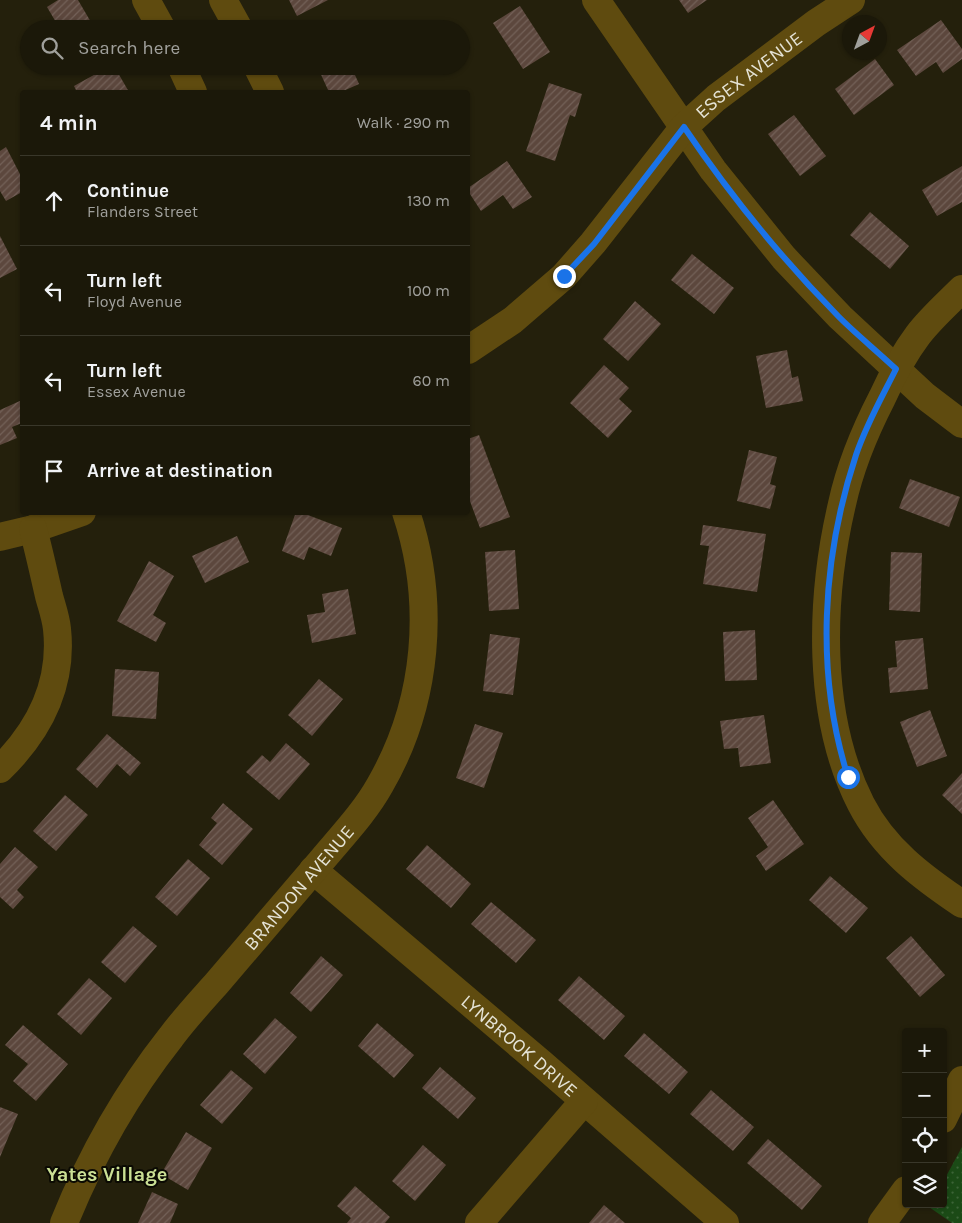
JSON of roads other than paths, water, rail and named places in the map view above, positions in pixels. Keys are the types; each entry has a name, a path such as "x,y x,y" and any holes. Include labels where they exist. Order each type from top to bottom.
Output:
{"street":[{"path":"146,0 157,20"},
{"path":"223,0 234,20"},
{"path":"596,0 713,170 784,258 840,317 925,396 962,424"},
{"name":"ESSEX AVENUE","path":"470,349 513,320 564,276 594,244 684,127 738,80 851,0"},
{"path":"185,75 192,90"},
{"path":"262,75 269,90"},
{"path":"962,289 933,317 917,336 896,369 874,412 857,453 842,502 834,544 828,599 827,650 831,705 839,747 848,777 862,805 876,829 910,867 962,904"},
{"path":"0,537 33,529 73,515"},
{"name":"BRANDON AVENUE","path":"64,1223 80,1182 125,1100 171,1036 364,810 379,787 402,741 413,706 423,648 424,592 414,538 407,515"},
{"path":"0,769 16,753 34,729 49,697 57,663 58,629 33,529"},
{"name":"LYNBROOK DRIVE","path":"313,870 725,1223"},
{"path":"943,1118 962,1080"},
{"path":"479,1223 584,1101"},
{"path":"882,1223 902,1196"}],"district":[{"name":"Yates Village","path":"107,1174"}]}
